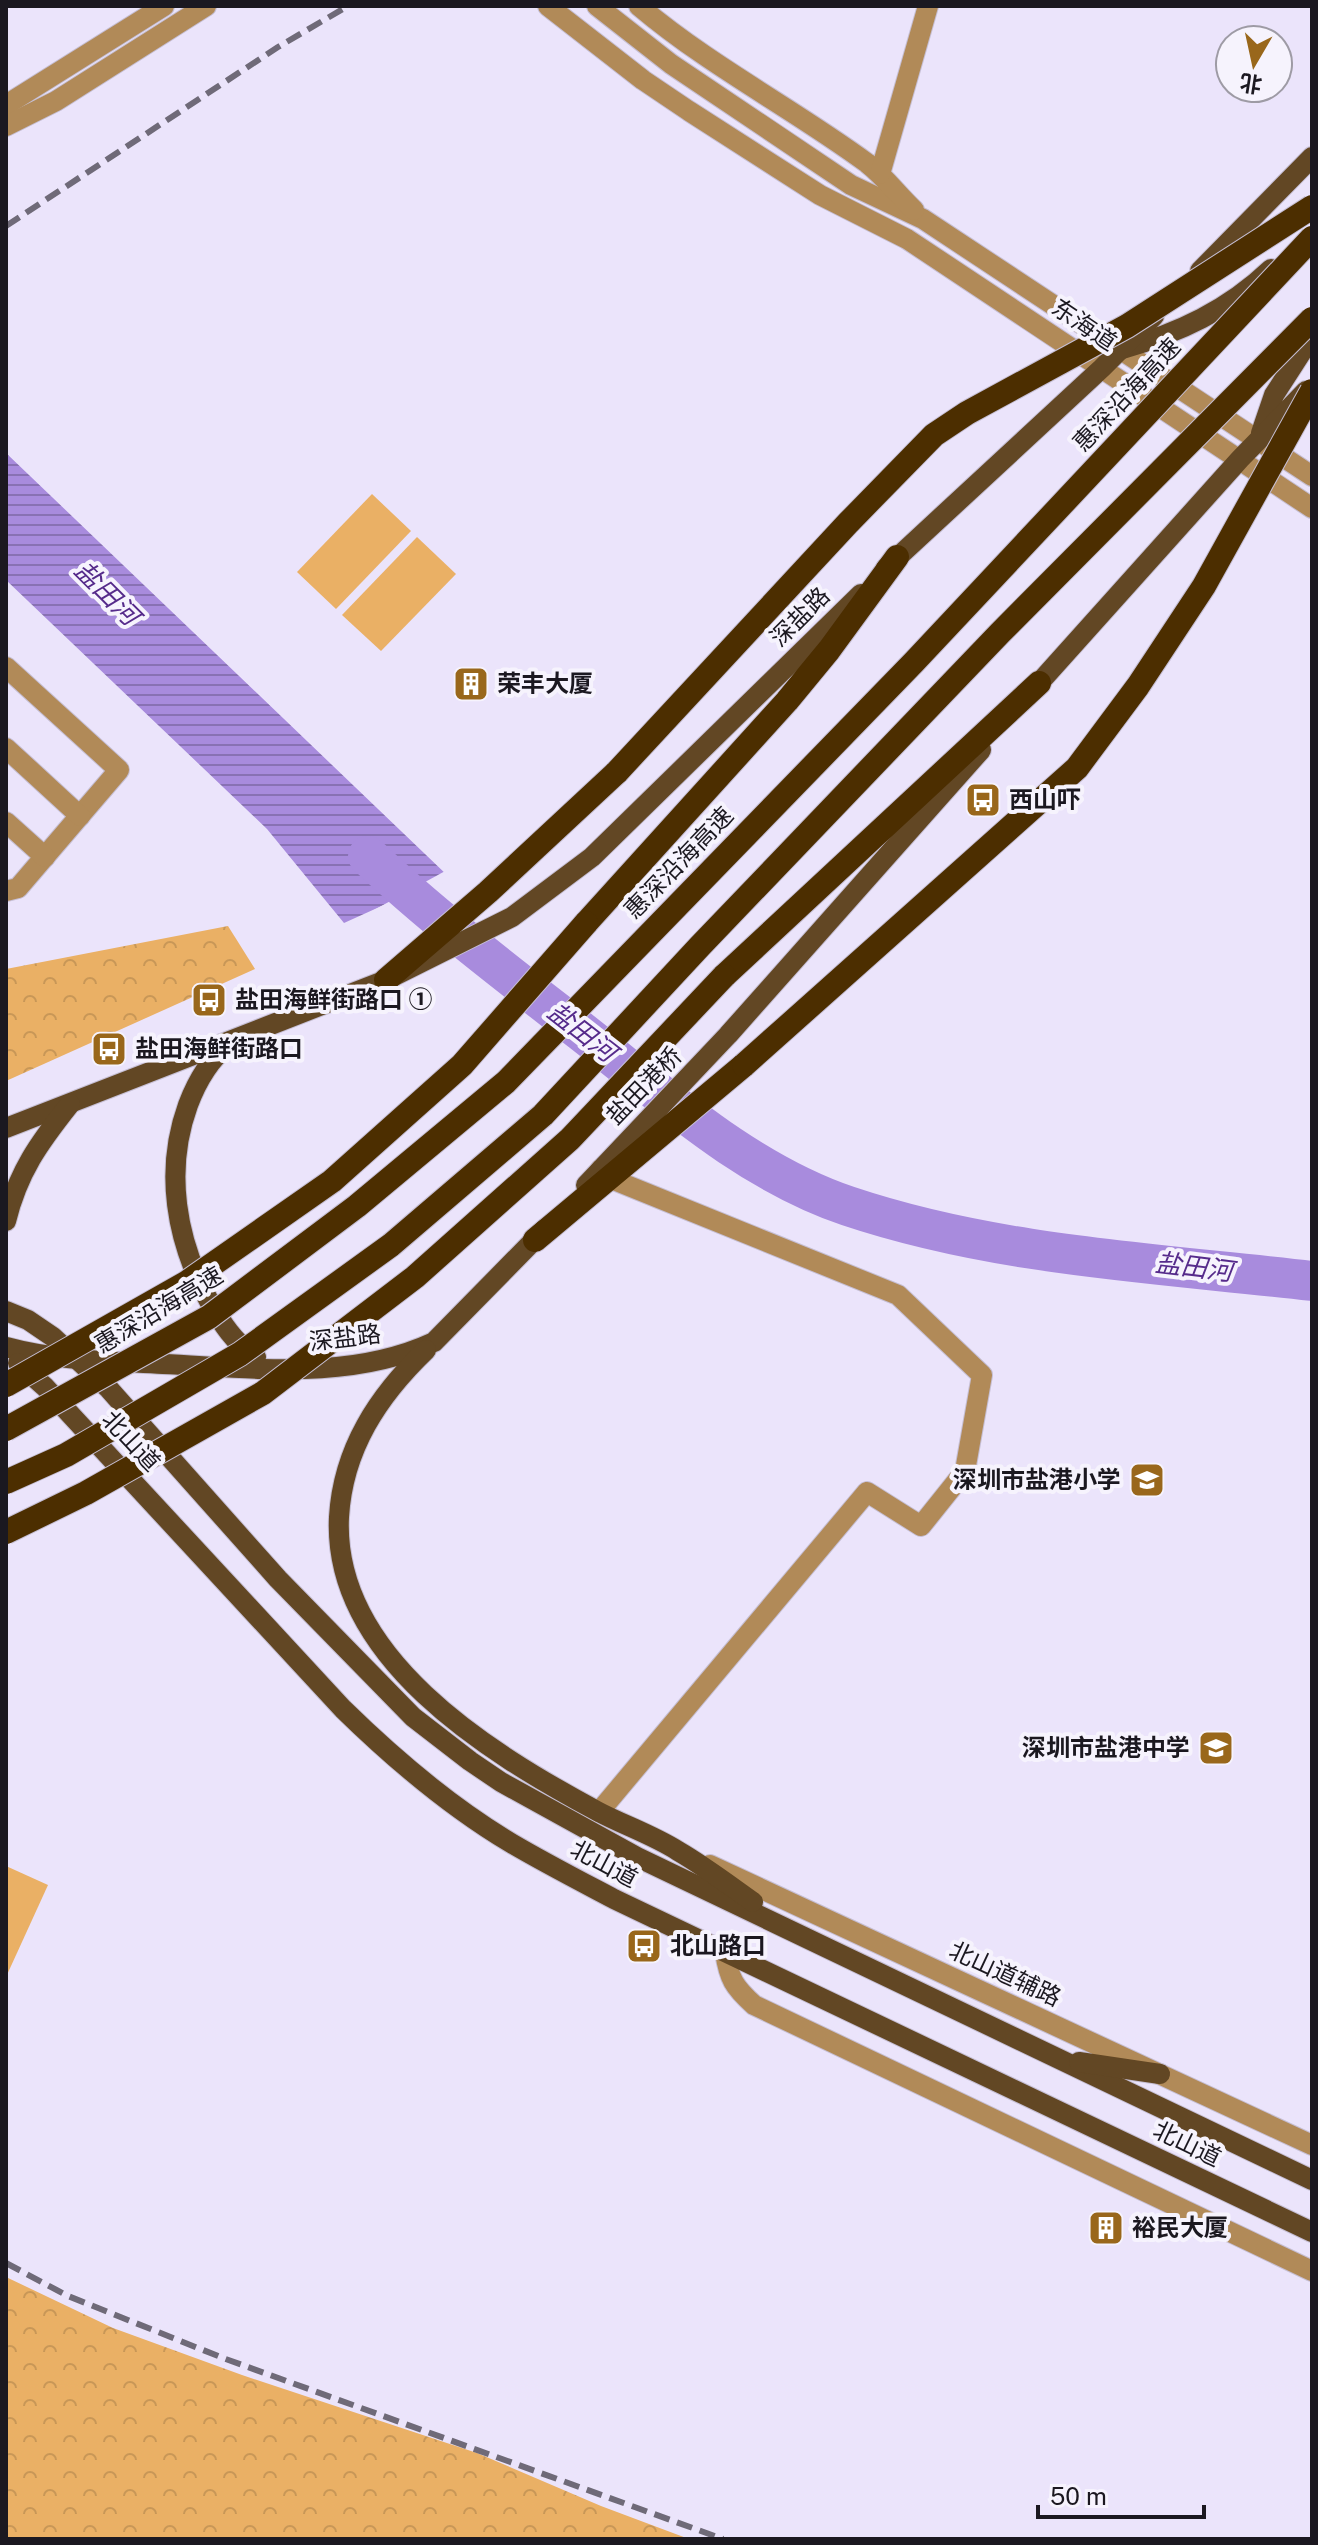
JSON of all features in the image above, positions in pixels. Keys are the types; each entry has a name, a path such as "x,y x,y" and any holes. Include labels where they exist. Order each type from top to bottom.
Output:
{"highway":[{"path":"386,980 488,892 617,772 934,435 967,413 1127,326 1312,207"},
{"name":"惠深沿海高速","path":"6,1429 209,1317 357,1206 506,1082 914,662 1312,238"},
{"path":"6,1482 66,1455 240,1354 391,1245 543,1115 989,644 1312,319"},
{"path":"535,1240 607,1169 655,1139 744,1065 1077,768 1138,686 1204,586 1312,391"},
{"path":"6,1385 186,1283 332,1181 462,1065 787,701 829,650 897,557"},
{"path":"6,1532 86,1493 263,1393 402,1287 570,1139 724,976 1039,683"}],"main road":[{"path":"1262,210 1312,144"},
{"name":"深盐路","path":"386,980 512,917 592,857 897,557 1121,350 1312,157"},
{"name":"深盐路","path":"1121,350 1190,326 1230,303 1312,230"},
{"path":"1258,441 1274,395 1312,336"},
{"path":"1039,683 1240,459 1312,384"},
{"name":"盐田港桥","path":"607,1169 1039,683"},
{"path":"6,1128 386,980"},
{"path":"238,1037 216,1055 202,1074 187,1108 175,1161 176,1203 195,1271 219,1318 250,1353 283,1370"},
{"path":"6,1221 23,1169 41,1140 73,1101"},
{"name":"深盐路","path":"6,1350 78,1360 283,1370 332,1368 377,1361 415,1351 434,1342 535,1240"},
{"name":"北山道","path":"6,1311 28,1320 53,1337 78,1360 144,1426 278,1579 382,1686 440,1739 501,1782 591,1833 1312,2180"},
{"path":"434,1342 386,1394 354,1444 340,1500 339,1528 341,1559 361,1617 401,1670 467,1729 513,1761 599,1812 677,1850 806,1938"},
{"name":"北山道","path":"6,1350 45,1387 343,1709 435,1791 509,1841 614,1899 1312,2232"},
{"path":"1059,2059 1160,2074"}],"street":[{"path":"6,105 164,6"},
{"path":"6,126 56,101 206,6"},
{"name":"东海道","path":"548,6 643,80 689,111 820,195 907,239"},
{"name":"东海道","path":"597,6 671,64 851,185 923,219 1312,476"},
{"name":"东海道","path":"639,6 703,55 880,174 923,219"},
{"path":"880,174 928,6"},
{"name":"东海道","path":"851,185 880,217 907,239 1312,508"},
{"path":"6,667 119,770 18,888 6,891"},
{"path":"6,748 80,816"},
{"path":"6,822 45,857"},
{"path":"599,1812 867,1492 921,1526 965,1471 982,1375 898,1295 607,1169"},
{"name":"北山道辅路","path":"677,1850 1312,2145"},
{"path":"725,1952 728,1975 754,2005 1312,2271"}],"green space":[{"path":"372,494 411,531 336,609 297,572"},
{"path":"417,537 456,574 381,651 342,615"},
{"path":"228,926 255,969 6,1081 6,969"},
{"path":"6,1866 48,1885 6,1977"},
{"path":"6,2277 113,2328 242,2375 477,2453 601,2506 689,2539 6,2539"}],"water":[{"path":"6,453 448,876 344,923 267,829 6,580"}],"pier":[{"path":"447,870 452,876 450,880 343,927"}],"waterway":[{"name":"盐田河","path":"368,856 419,902 676,1107 741,1153 811,1191 904,1223 1019,1247 1136,1263 1312,1281"}],"railway":[{"path":"6,226 278,47 348,6"},
{"path":"6,2263 68,2296 223,2358 723,2539"}],"place":[{"name":"荣丰大厦","path":"471,684"},
{"name":"西山吓","path":"983,800"},
{"name":"盐田海鲜街路口 ①","path":"209,1000"},
{"name":"盐田海鲜街路口","path":"109,1049"},
{"name":"深圳市盐港小学","path":"1147,1480"},
{"name":"深圳市盐港中学","path":"1216,1748"},
{"name":"北山路口","path":"644,1946"},
{"name":"裕民大厦","path":"1106,2228"}]}
